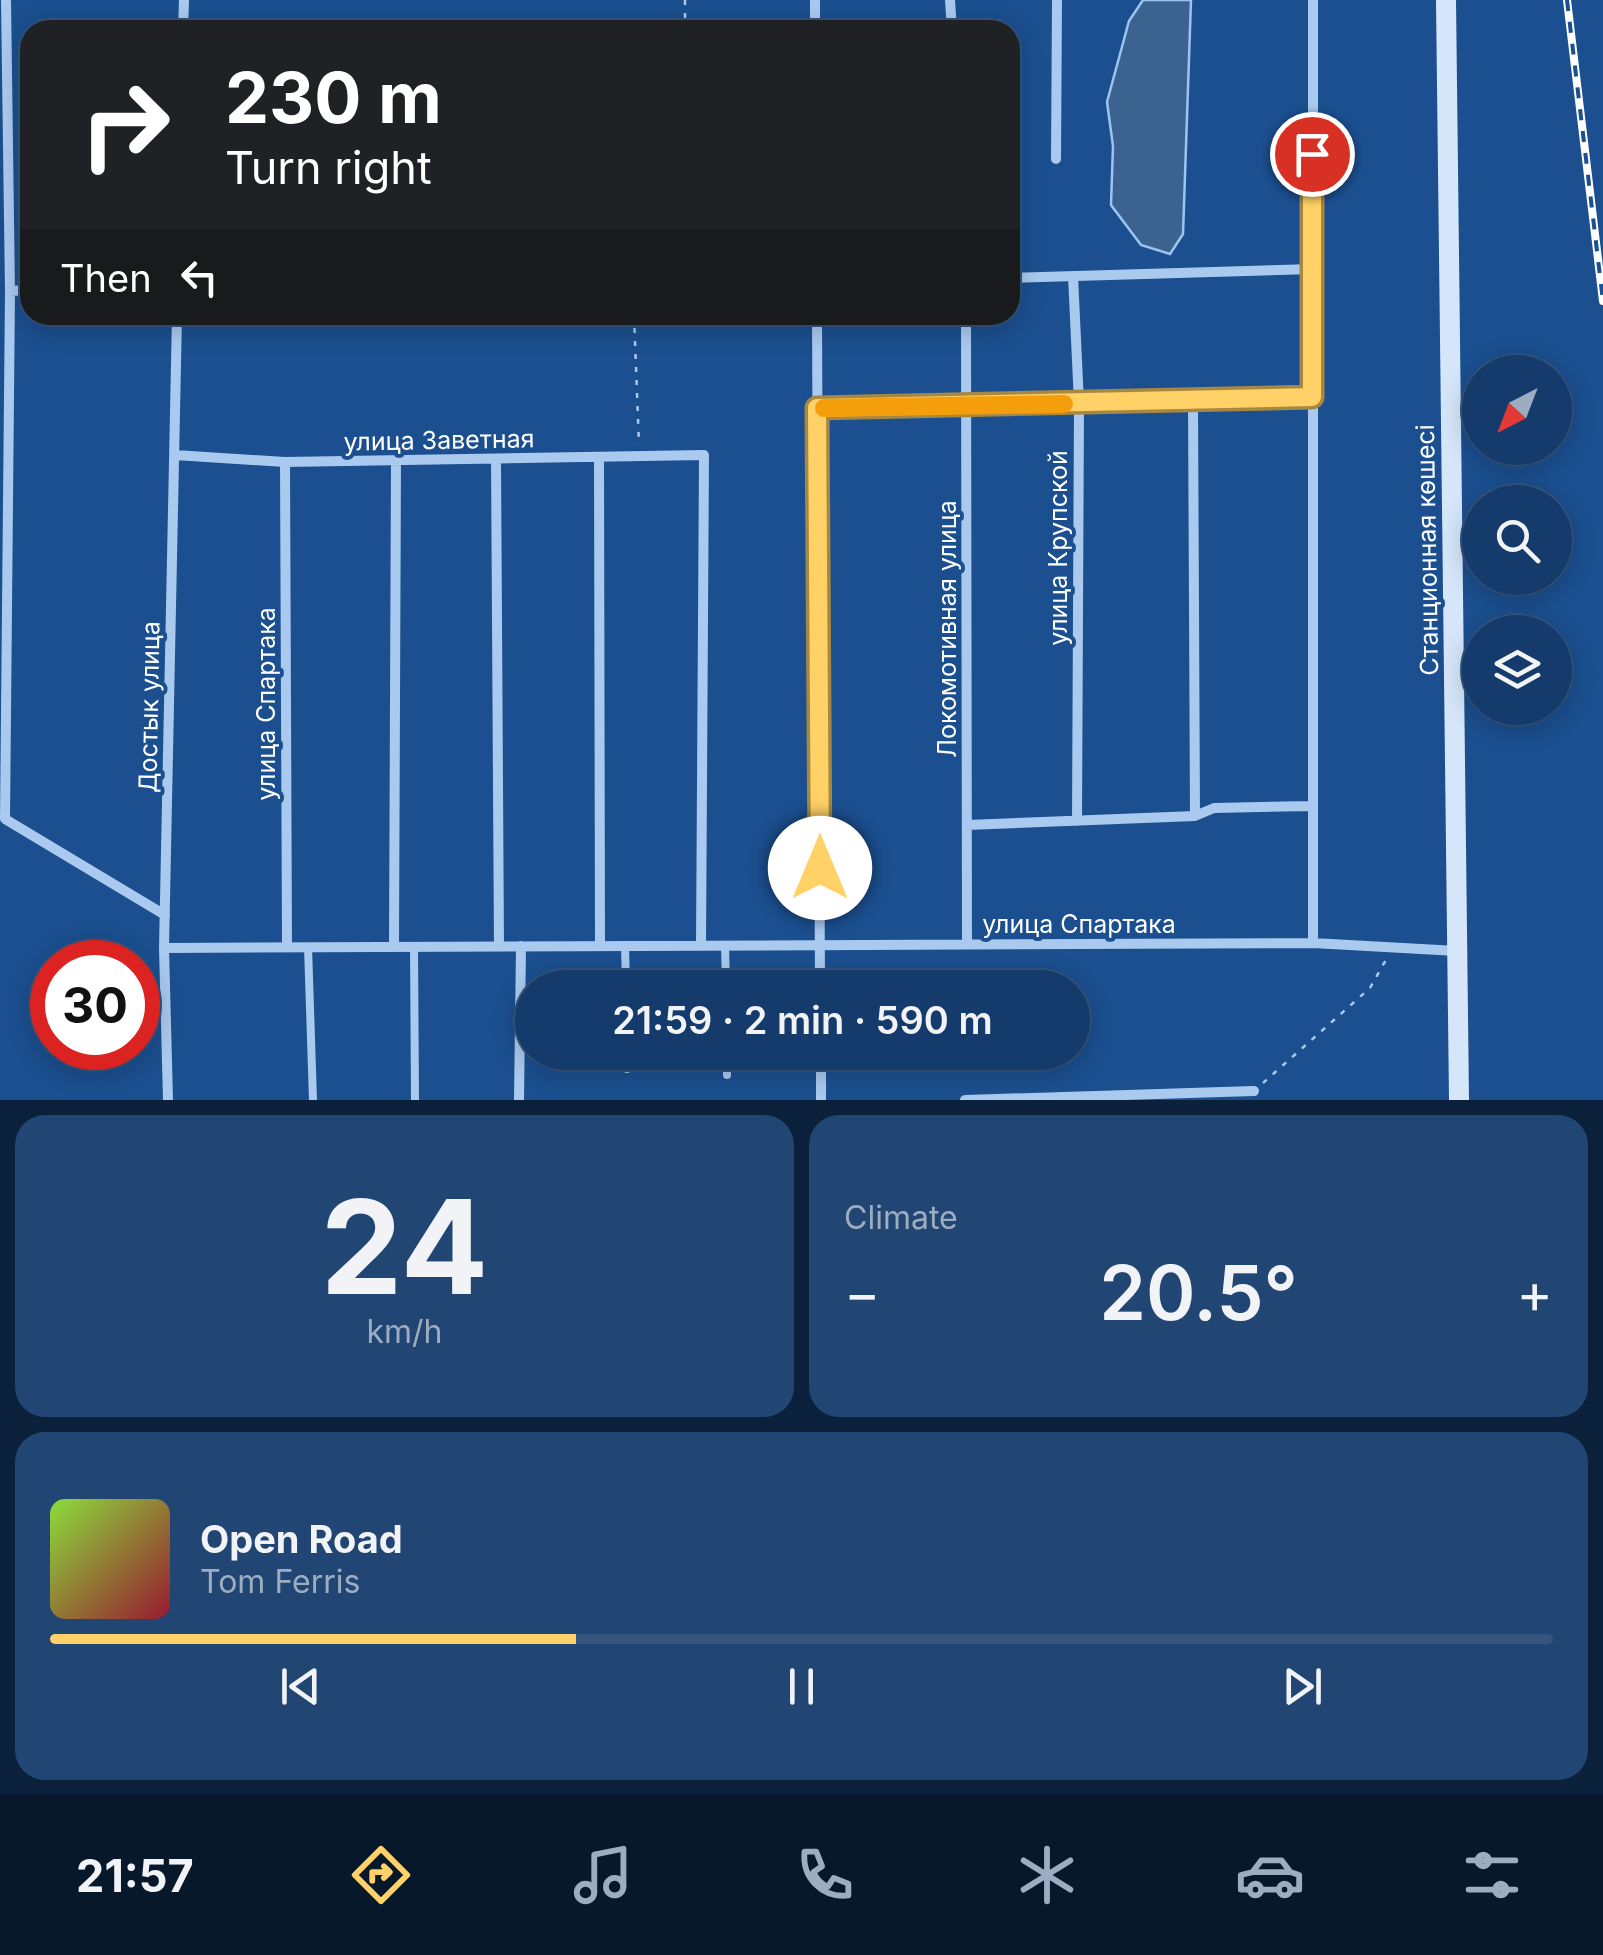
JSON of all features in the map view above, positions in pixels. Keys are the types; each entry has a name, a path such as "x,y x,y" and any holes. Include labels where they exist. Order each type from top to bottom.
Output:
{"street":[{"path":"6,0 10,291 5,819 165,916"},
{"path":"1056,0 1056,159"},
{"path":"1312,0 1313,943"},
{"name":"Станционная көшесі","path":"1446,0 1459,1100"},
{"path":"1020,278 1312,269"},
{"name":"улица Крупской","path":"1073,276 1079,403 1077,821"},
{"path":"10,291 20,290"},
{"name":"Достык улица","path":"168,1100 164,948 178,325"},
{"path":"816,325 820,970"},
{"name":"Локомотивная улица","path":"966,325 967,944"},
{"path":"817,408 1312,397"},
{"path":"1193,400 1195,816"},
{"name":"улица Заветная","path":"175,455 286,462 704,455 701,945"},
{"path":"599,458 600,946"},
{"path":"496,459 500,946"},
{"path":"394,946 396,460"},
{"name":"улица Спартака","path":"286,462 286,947"},
{"path":"967,825 1195,816 1214,808 1312,806"},
{"name":"улица Спартака","path":"164,948 1313,943 1457,951"},
{"path":"518,1100 521,946"},
{"path":"821,1070 821,1100"},
{"path":"966,1100 1254,1091"}],"lane":[{"path":"725,945 726,970"},
{"path":"414,946 415,1100"},
{"path":"625,946 626,970"},
{"path":"308,947 313,1100"},
{"path":"727,1070 727,1075"}],"path":[{"path":"634,325 640,457"},
{"path":"1254,1091 1370,988 1393,948"}],"water":[{"path":"1143,0 1191,0 1183,234 1170,254 1141,245 1111,205 1113,146 1107,102 1129,21"}],"railway":[{"path":"1567,0 1603,301"}],"slow traffic":[{"path":"824,408 1064,404"}],"route":[{"path":"820,868 817,408 1312,397 1312,154"}]}
